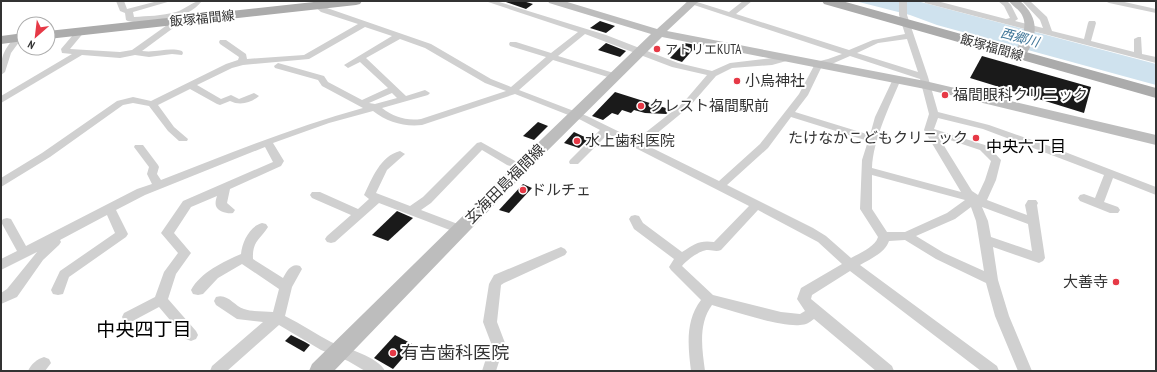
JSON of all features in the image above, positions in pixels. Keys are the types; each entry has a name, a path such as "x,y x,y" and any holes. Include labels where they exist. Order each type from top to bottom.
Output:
{"main road":[{"name":"飯塚福間線","path":"56,34 311,4 356,1"},
{"path":"553,1 659,33 897,79 924,81 1156,140"},
{"name":"飯塚福間線","path":"828,1 904,19 1156,93"},
{"path":"1014,1 1024,11 1030,20 1031,29 1021,53"},
{"name":"玄海田島福間線","path":"320,371 522,167 691,2"},
{"path":"1,40 16,38"}],"street":[{"path":"120,1 124,10 129,11 167,1"},
{"path":"129,11 130,20 153,18 177,14 194,6 198,1"},
{"path":"489,1 622,44 675,65 713,74"},
{"path":"730,15 748,1"},
{"path":"903,1 904,19 934,114 929,130 968,194 974,200 982,221 992,280 1002,316 1025,371"},
{"path":"928,1 1031,29 1049,32 1156,60"},
{"path":"1002,1 1007,5 1014,19 1006,21"},
{"path":"1026,1 1044,19 1049,32"},
{"path":"1109,1 1156,10"},
{"path":"1119,1 1156,10"},
{"path":"691,2 851,54 924,81"},
{"path":"311,4 324,10 428,46 472,72 513,92 575,115 720,186 822,239 850,264 992,371"},
{"path":"135,52 180,20"},
{"path":"292,65 365,24"},
{"path":"1087,42 1092,24"},
{"path":"81,31 65,49 65,51 120,55 135,52 149,54 172,52 179,53"},
{"path":"278,66 313,74 321,78 325,84 335,90 381,113 402,122 412,124 513,92 515,88 552,56 584,31"},
{"path":"348,65 399,36"},
{"path":"720,186 764,146 790,114 803,95 819,64 851,54 870,44 910,36"},
{"path":"1138,39 1138,55"},
{"path":"223,42 243,56 242,62"},
{"path":"1,72 4,54 16,43"},
{"path":"513,44 614,76"},
{"path":"1,100 81,52"},
{"path":"1,183 46,155 120,103 133,100 152,104 242,62 306,57"},
{"path":"361,58 404,99"},
{"path":"637,145 686,105 713,74 730,66 772,62 787,58"},
{"path":"884,237 866,210 867,160 885,103 897,79"},
{"path":"190,85 220,102 230,98 239,102 254,96"},
{"path":"369,106 394,89"},
{"path":"1,265 141,192 158,185 267,142 369,106 425,93"},
{"path":"152,104 171,129 183,139"},
{"path":"790,114 873,139"},
{"path":"934,114 986,127 1156,191"},
{"path":"574,162 606,130"},
{"path":"884,237 907,236 951,216 974,200 982,198 995,172 996,160 984,148 929,130"},
{"path":"129,317 161,300 170,272 186,253 167,233 187,204 224,189 230,184 277,164 279,161 267,142"},
{"path":"412,211 427,200 481,144 511,163 522,167"},
{"path":"139,147 154,167 152,174 158,185"},
{"path":"400,154 384,168 370,195 460,229"},
{"path":"867,170 974,200 1034,222"},
{"path":"1098,204 1110,173"},
{"path":"224,189 221,205 229,210"},
{"path":"316,195 360,214"},
{"path":"331,239 377,198"},
{"path":"1084,198 1114,210"},
{"path":"985,240 1039,258 1031,205 1032,203"},
{"path":"757,205 716,248 704,245 682,258 675,267 709,299 781,318 799,320 804,319 814,311"},
{"path":"58,290 64,274 122,234 110,209"},
{"path":"635,219 638,226 682,258"},
{"path":"7,222 24,253"},
{"path":"262,227 251,238 247,261 286,287"},
{"path":"1,299 12,293 39,257 62,234"},
{"path":"907,236 940,256 992,280"},
{"path":"884,237 882,244 876,249 806,292 804,299 807,305 887,371"},
{"path":"489,371 498,343 490,322 495,284 499,278 561,252"},
{"path":"198,290 201,285 211,277 247,256"},
{"path":"217,371 278,318 286,287 290,277 296,270"},
{"path":"698,371 694,334 702,306 709,299"},
{"path":"161,300 191,335"},
{"path":"221,301 242,315 278,318 326,346 340,351 378,371"}],"water":[{"name":"西郷川","path":"855,1 917,1 1156,64 1156,85 937,25 910,15"}],"building":[{"path":"503,1 523,1 533,4 526,9"},
{"path":"600,21 615,26 606,33 590,28"},
{"path":"606,43 626,51 620,57 598,50"},
{"path":"684,43 697,45 682,62 670,58"},
{"path":"982,56 1091,87 1084,113 970,78"},
{"name":"クレスト福間駅前","path":"615,92 672,110 666,114 645,113 634,110 631,113 622,110 618,115 612,113 603,120 592,116"},
{"path":"538,122 548,126 534,140 523,136"},
{"name":"水上歯科医院","path":"574,132 589,139 579,148 564,143"},
{"path":"523,184 532,188 509,213 499,210"},
{"path":"397,211 413,218 388,241 372,235"},
{"path":"291,335 310,345 304,352 285,341"},
{"name":"有吉歯科医院","path":"395,335 414,345 393,369 374,358"}],"place":[{"name":"アトリエKUTA","path":"657,49"},
{"name":"小烏神社","path":"737,81"},
{"name":"福間眼科クリニック","path":"945,95"},
{"name":"クレスト福間駅前","path":"641,106"},
{"name":"たけなかこどもクリニック","path":"976,138"},
{"name":"水上歯科医院","path":"577,141"},
{"name":"ドルチェ","path":"523,190"},
{"name":"大善寺","path":"1116,282"},
{"name":"有吉歯科医院","path":"393,353"}],"district":[{"name":"中央六丁目","path":"1026,146"},
{"name":"中央四丁目","path":"144,329"}]}
